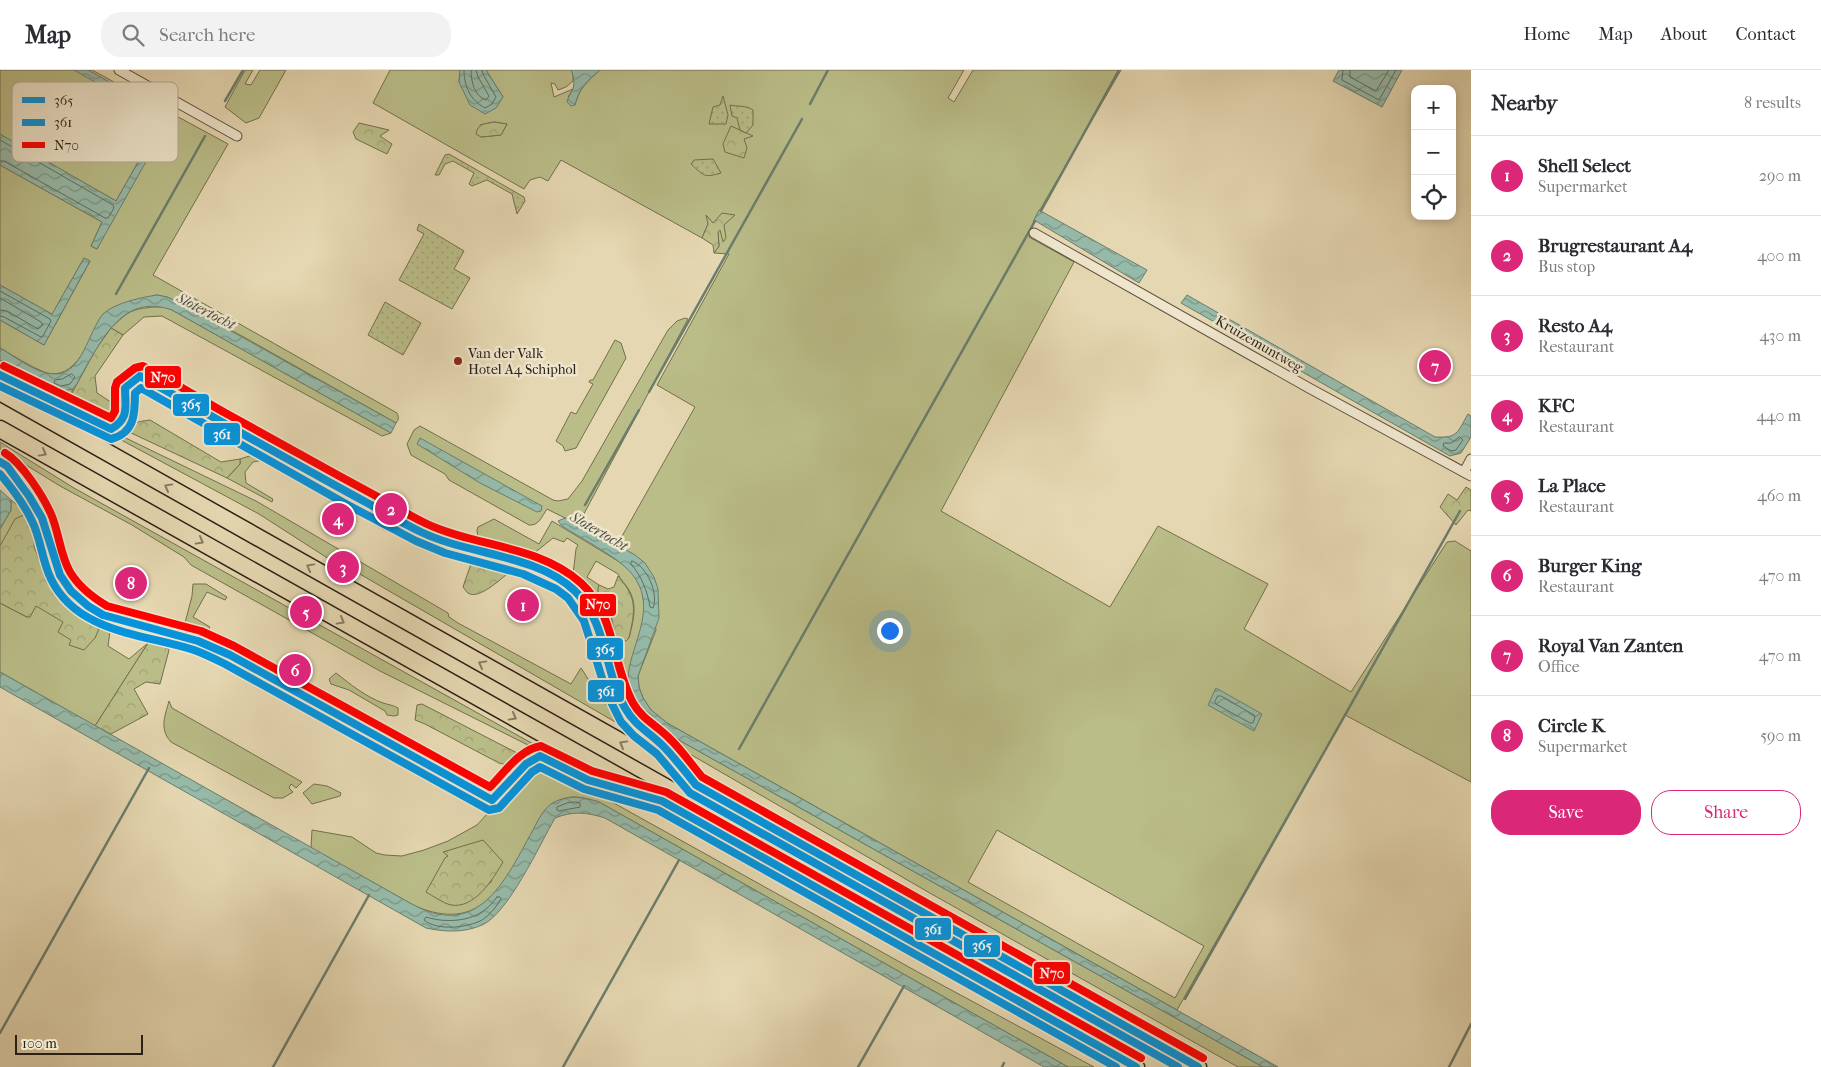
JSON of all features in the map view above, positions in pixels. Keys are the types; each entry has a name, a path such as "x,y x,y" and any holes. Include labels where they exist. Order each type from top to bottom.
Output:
{"highway":[{"path":"0,375 88,418"},
{"path":"0,392 1198,1067"},
{"path":"0,429 1136,1067"},
{"path":"637,726 659,742 696,785"},
{"path":"540,756 588,780 662,800"}],"street":[{"path":"119,70 140,82"},
{"path":"178,103 237,136"},
{"name":"Kruizemuntweg","path":"1034,234 1467,474"},
{"path":"1467,474 1471,459"}],"green space":[{"path":"0,70 92,70 114,82 12,82 12,142 0,135"},
{"path":"245,70 253,70 245,84 251,85 260,70 286,70 259,118 246,123 225,107"},
{"path":"390,70 460,70 459,82 503,97 486,70 571,70 573,81 566,87 558,90 555,84 551,83 554,97 573,89 568,97 575,105 582,89 600,70 964,70 948,98 954,102 973,70 1121,70 1034,220 1029,237 1074,262 941,511 1110,607 1158,526 1268,584 1244,629 1351,692 1447,542 1455,541 1471,551 1471,782 1345,715 1177,1010 667,723 651,710 643,698 639,687 638,676 656,630 645,563 617,545 695,407 657,385 729,254 714,253 719,246 718,232 720,229 724,241 724,226 713,224 707,216 708,224 702,238 561,160 548,181 540,177 530,180 524,189 373,103","holes":["494,122 507,124 501,135 481,137 480,125","997,830 1204,946 1175,998 968,882"]},
{"path":"723,96 728,115 726,124 709,124 713,107 720,105"},
{"path":"730,105 753,110 753,125 746,133 740,130 737,118 732,116"},
{"path":"178,117 228,144 153,275 397,413 396,423 242,336 167,297 157,295 104,314 82,355 65,371 55,374 44,372 0,348 0,320 44,345 90,261 84,258 52,315 0,285 0,165 102,222 91,246 97,249 141,162 178,162"},
{"path":"494,122 507,124 501,135 481,137 476,134 480,126"},
{"path":"359,123 389,130 380,136 392,144 387,154 356,139 353,132"},
{"path":"731,126 753,136 744,139 747,148 744,158 725,152 723,144"},
{"path":"449,154 524,197 525,201 517,214 512,194 487,180 472,186 469,184 474,173 453,161 445,164 439,175 435,175 445,155"},
{"path":"713,159 721,173 707,176 691,164 694,160"},
{"path":"47,162 138,162 116,201"},
{"path":"722,213 735,215 724,225 726,238 723,242 720,230 718,232 719,246 714,253 713,245 702,238 708,224 706,215 713,223"},
{"path":"419,224 464,251 454,269 470,278 452,309 399,280 424,234 417,230"},
{"path":"385,302 421,323 403,355 368,335"},
{"path":"164,307 172,310 391,433 382,436 162,316 144,317 123,335 111,328 130,312"},
{"path":"685,318 688,319 579,523 547,509 538,522 529,525 449,480 445,474 411,455 407,444 414,430 420,426 553,500 568,499 582,481 668,330 677,321"},
{"path":"111,328 123,335 95,376 97,393 117,406 118,412 106,418 92,416 66,404 96,349"},
{"path":"615,340 621,343 626,358 576,448 565,451 563,446 556,441 571,412 576,414 593,384 589,382 590,380 593,380"},
{"path":"0,360 44,385 62,391 73,389 66,404 0,367"},
{"path":"45,399 256,501 448,613 449,617 458,623 571,684 581,668 603,702 645,737 643,738 358,573 329,559 259,514"},
{"path":"150,420 221,462 240,459 240,464 227,478 127,431 128,427 133,424"},
{"path":"0,442 74,488 544,750 540,751 380,671 191,565 184,557 132,525 60,486 0,449"},
{"path":"265,451 275,458 253,462 245,472 246,483 273,499 272,502 227,478 240,464 240,459"},
{"path":"1466,487 1471,490 1471,511 1468,510 1456,525 1440,507 1448,494 1457,500"},
{"path":"11,500 22,509 24,516 0,556 0,529 11,510"},
{"path":"26,514 35,528 34,546 47,583 71,607 101,624 95,638 84,650 69,645 71,640 58,632 63,622 36,606 30,617 27,617 0,603 0,546 15,519"},
{"path":"494,519 539,544 552,521 631,571 642,591 645,610 629,691 637,708 654,725 1263,1067 1238,1067 928,892 657,735 637,719 627,706 601,622 590,601 572,583 578,545 567,538 564,542 553,538 528,558 520,561 485,550 479,543 478,527","holes":["596,561 618,574 632,596 634,614 629,638 613,631 610,612 598,593 599,585 587,577"]},
{"path":"473,558 513,569 485,591 473,595 467,593 463,587"},
{"path":"0,561 47,585 43,573 58,595 70,607 94,624 110,631 108,646 129,659 148,643 95,726 0,672 0,603 27,617 34,603 0,585"},
{"path":"618,576 629,591 633,605 631,628 629,638 626,641 621,641 616,637 609,610 598,591 599,585 608,589 614,587"},
{"path":"193,584 206,584 227,597 225,600 207,592 193,617 210,627 200,635 191,634 185,623"},
{"path":"149,634 159,638 169,650 160,684 146,682 134,689 148,714 111,734 95,726 148,643"},
{"path":"336,673 370,697 398,708 398,715 387,715 385,711 349,690 331,684 329,679"},
{"path":"169,701 172,708 302,782 296,788 291,784 289,788 293,792 283,798 274,798 171,742 167,737 164,727"},
{"path":"422,704 522,757 512,764 499,763 415,720 417,705"},
{"path":"531,769 549,769 557,772 916,971 1094,1067 1068,1067 599,802 570,797 553,804 540,818 521,854 499,887 487,900 473,909 457,914 438,913 415,906 311,848 312,830 352,837 376,853 385,855 402,856 424,850 448,841 477,825 521,777","holes":["449,855 492,880 470,900 455,905 445,859"]},
{"path":"314,784 327,786 341,793 340,796 312,804 303,793"},
{"path":"483,840 503,862 488,884 475,898 460,905 451,905 426,892 445,858 448,856 443,852"}],"water":[{"path":"74,70 88,70 109,82 95,82"},
{"path":"460,70 486,70 503,97 496,108 485,114 470,105 459,82"},
{"path":"571,70 600,70 584,85 575,105 571,106 567,102 574,86"},
{"path":"1339,70 1402,70 1382,107 1333,81"},
{"path":"0,134 12,141 12,162 48,162 116,201 138,162 146,162 97,249 91,246 102,222 0,165"},
{"path":"1039,210 1147,270 1139,283 1034,220"},
{"path":"84,258 90,261 44,345 0,320 0,285 52,314"},
{"path":"157,295 179,302 396,423 391,433 172,310 156,306 142,307 130,312 110,329 73,389 57,391 0,360 0,348 41,371 55,374 64,372 78,360 103,314 121,304"},
{"path":"1187,295 1435,437 1456,433 1468,414 1471,416 1471,437 1461,453 1450,456 1181,303"},
{"path":"420,438 542,506 541,511 537,512 480,483 417,444"},
{"path":"0,490 11,500 11,510 0,529"},
{"path":"565,518 579,523 635,555 645,563 654,577 658,589 659,618 638,676 643,698 651,710 667,723 1278,1067 1263,1067 647,721 639,713 630,697 628,680 630,663 643,612 642,595 635,578 621,563 561,525 558,521"},
{"path":"0,672 410,903 432,913 452,915 468,912 483,903 496,891 507,875 541,816 551,804 575,797 599,802 1068,1067 1044,1067 605,818 592,814 574,813 555,818 513,893 492,918 482,925 461,931 426,928 0,687"},
{"path":"1216,688 1262,714 1254,731 1208,705"}],"waterway":[{"path":"225,101 243,70"},
{"path":"810,104 828,70"},
{"path":"1041,211 1119,70"},
{"path":"649,392 802,119"},
{"path":"116,294 205,136"},
{"path":"739,749 1035,221"},
{"name":"Slotertocht","path":"585,505 639,410"},
{"path":"1185,999 1460,511"},
{"path":"0,1033 149,768"},
{"path":"563,1067 679,860"},
{"path":"273,1067 369,895"},
{"path":"858,1067 904,986"},
{"path":"1449,1067 1471,1024"},
{"path":"1002,1067 1004,1063"}],"transit line":[{"name":"N70","path":"4,366 111,418 115,411 115,388 117,382 135,368 143,366 427,524 446,532 527,554 564,570 581,583 601,610 626,688 633,703 645,718 673,742 702,777 1203,1058"},
{"name":"365","path":"0,375 111,429 124,416 126,406 125,388 140,376 421,532 459,546 522,562 541,569 559,579 575,591 593,617 618,694 625,708 638,724 657,740 696,785 1198,1067"},
{"name":"361","path":"0,386 111,439 119,436 129,427 134,415 135,393 141,388 346,504 416,541 445,553 523,574 556,589 568,598 584,621 607,694 621,722 634,736 657,754 690,793 1178,1067"},
{"name":"N70","path":"5,453 25,472 43,498 54,521 70,572 86,591 107,606 201,631 234,646 490,787 519,757 533,748 541,746 592,771 666,792 1141,1058"},
{"name":"365","path":"0,462 7,466 42,518 60,575 71,591 88,606 103,615 198,641 230,655 492,800 526,764 540,756 588,780 662,801 1136,1067"},
{"name":"361","path":"0,474 18,496 32,521 51,579 63,597 77,611 94,621 114,629 194,650 214,658 489,810 499,808 532,772 540,767 584,789 658,810 1116,1067"}],"place":[{"name":"Van der Valk Hotel A4 Schiphol","path":"458,361"},
{"name":"Royal Van Zanten","path":"1435,366"},
{"name":"Brugrestaurant A4","path":"391,509"},
{"name":"KFC","path":"338,519"},
{"name":"Resto A4","path":"343,567"},
{"name":"Circle K","path":"131,583"},
{"name":"Shell Select","path":"523,605"},
{"name":"La Place","path":"306,612"},
{"name":"Burger King","path":"295,670"}]}
